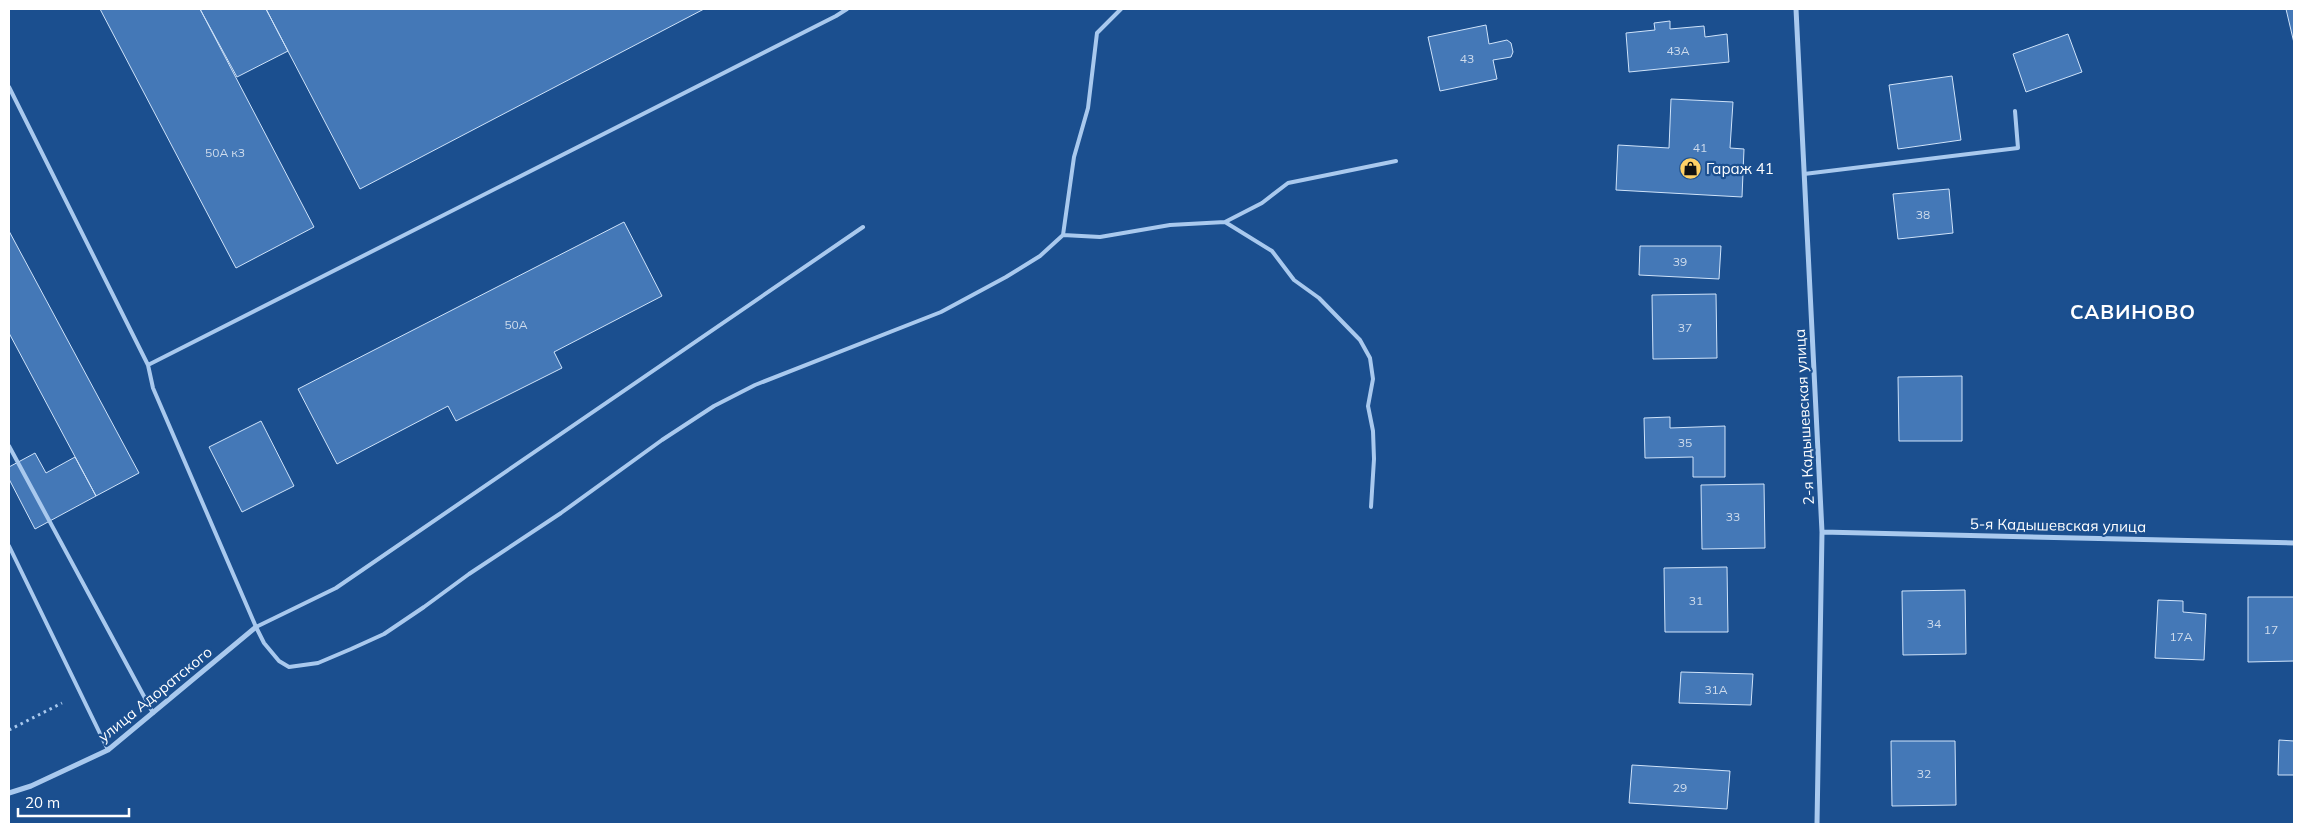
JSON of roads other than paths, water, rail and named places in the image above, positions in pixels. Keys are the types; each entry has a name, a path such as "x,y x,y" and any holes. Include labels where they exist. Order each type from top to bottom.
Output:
{"street":[{"name":"2-я Кадышевская улица","path":"1796,9 1822,532 1817,824"},
{"name":"5-я Кадышевская улица","path":"1822,532 2294,543"},
{"name":"улица Адоратского","path":"9,793 31,786 108,750 256,627"}],"lane":[{"path":"148,365 847,9"},
{"path":"9,87 148,365 153,388 256,627 264,643 279,661 289,667 318,663 352,650 384,634 469,574 561,513 662,440 714,406 755,385 941,312 1006,278 1040,256 1063,236 1074,157 1088,108 1098,33 1121,9"},
{"path":"1804,174 2018,148 2015,112"},
{"path":"1063,236 1100,237 1170,225 1225,222 1262,203 1288,183 1396,161"},
{"path":"1225,222 1272,251 1294,280 1319,298 1360,340 1370,358 1373,379 1368,406 1373,431 1371,507"},
{"path":"256,627 336,588 863,227"},
{"path":"9,446 153,713"},
{"path":"9,546 108,750"}],"place":[{"name":"Гараж 41","path":"1690,168"}],"district":[{"name":"САВИНОВО","path":"2133,311"}]}
